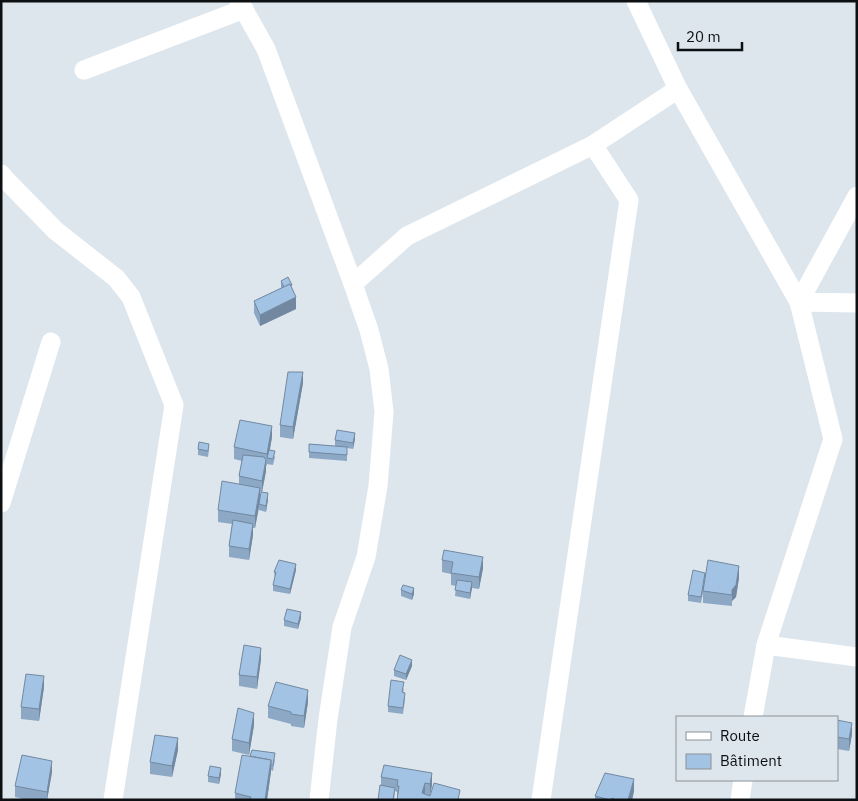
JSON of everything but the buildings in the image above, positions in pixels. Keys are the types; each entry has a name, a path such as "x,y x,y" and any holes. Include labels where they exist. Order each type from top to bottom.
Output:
{"street":[{"path":"636,1 678,89 799,302 833,439 766,644 753,716"},
{"path":"84,70 242,5 266,49 369,330 377,361 384,412 378,486 366,556 342,627 328,719 319,800"},
{"path":"353,284 407,236 593,145 678,89"},
{"path":"541,800 629,200 593,145"},
{"path":"1,174 56,231 116,278 131,297 174,405 113,800"},
{"path":"799,302 857,196"},
{"path":"799,302 857,303"},
{"path":"1,503 51,342"},
{"path":"766,644 857,657"},
{"path":"740,800 743,781"}]}
